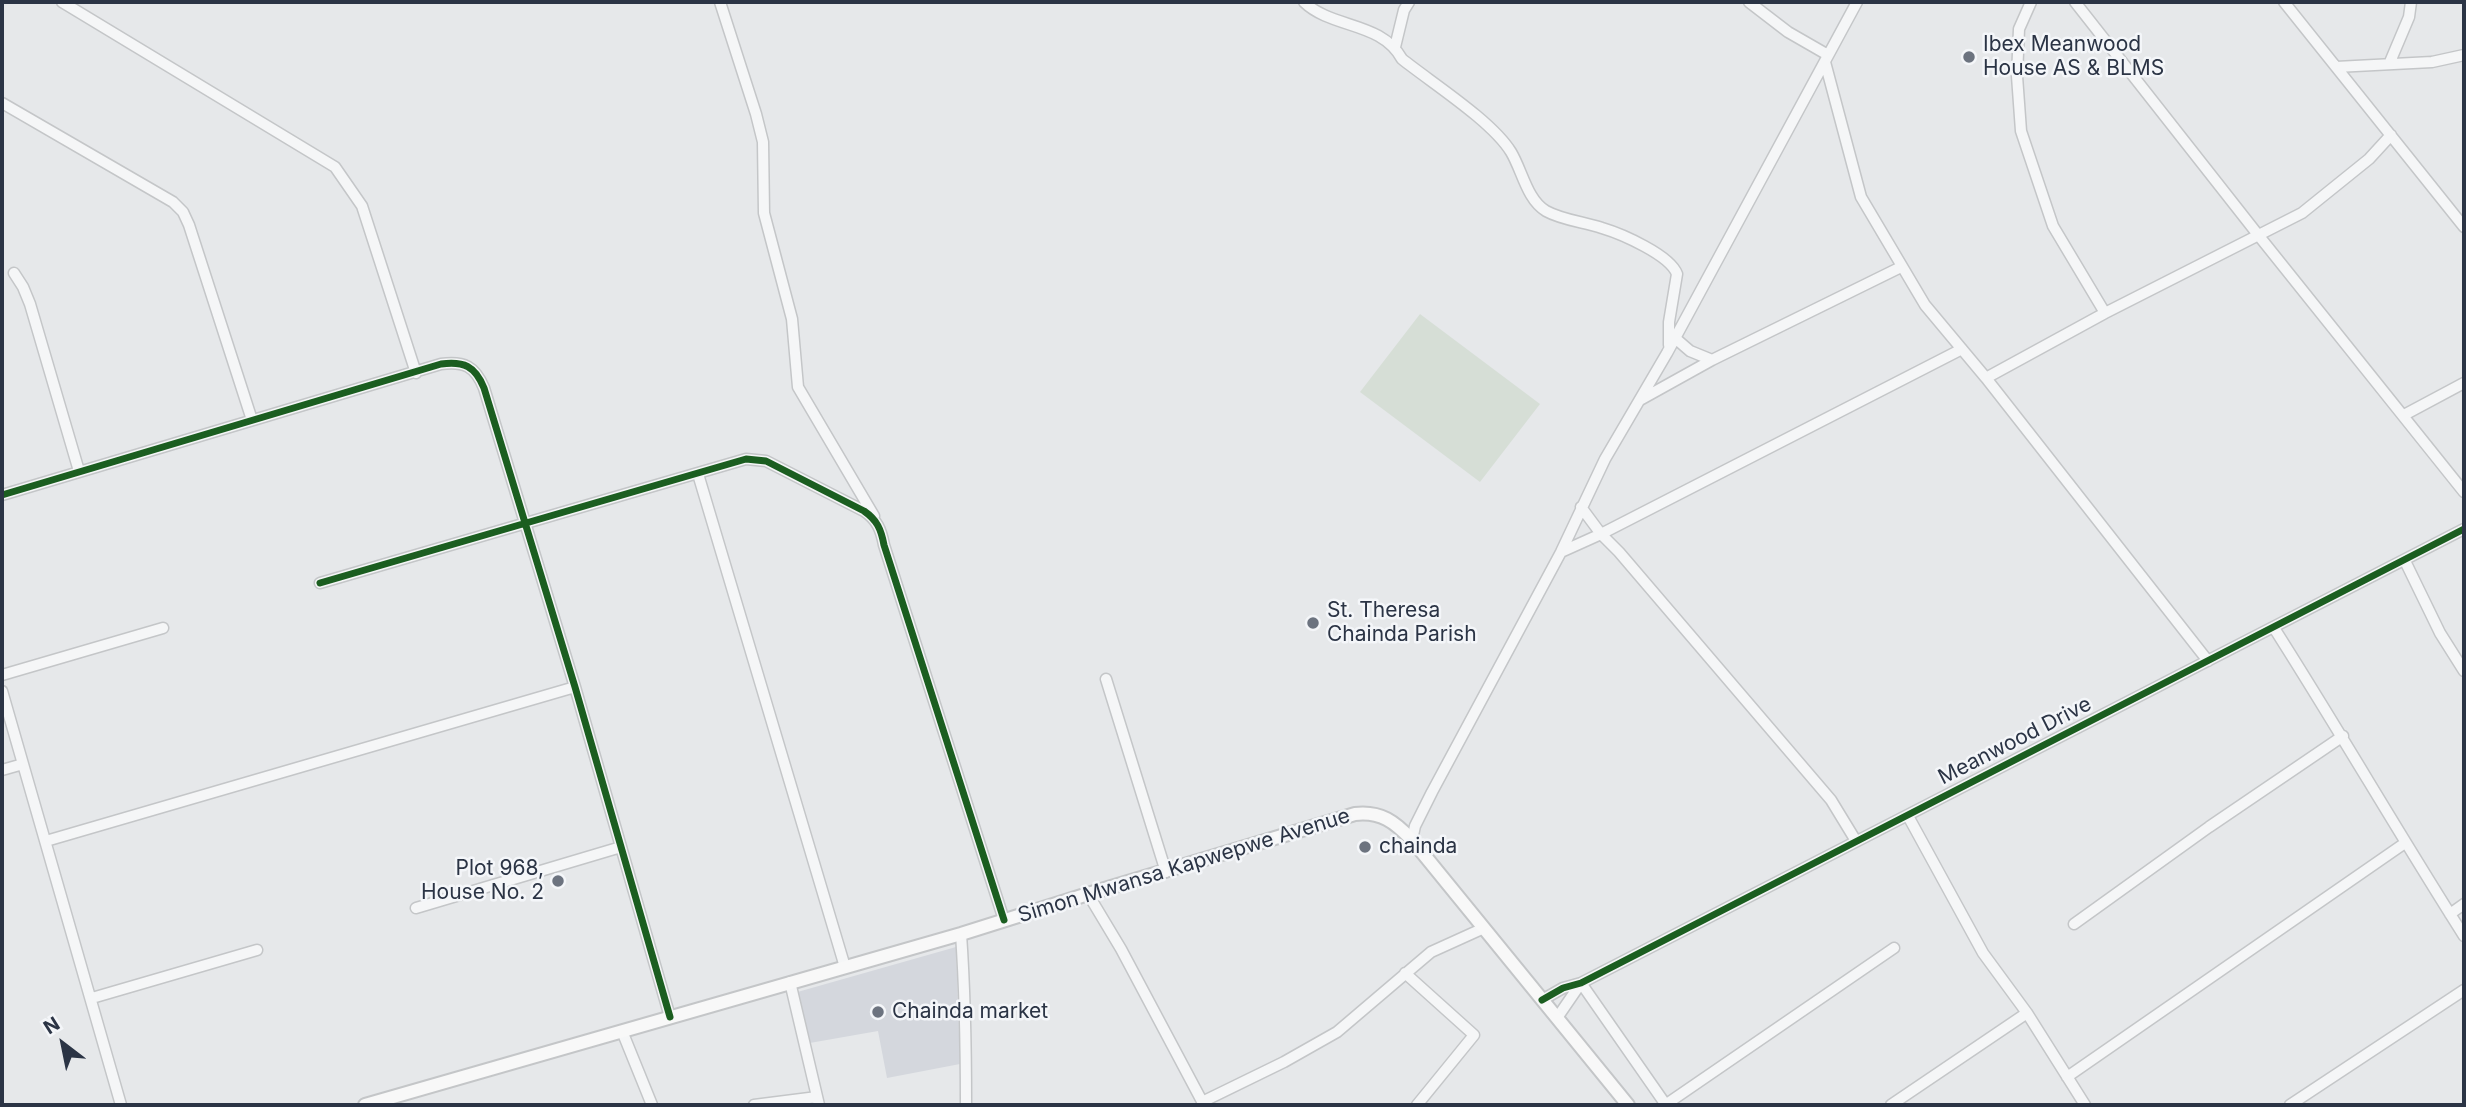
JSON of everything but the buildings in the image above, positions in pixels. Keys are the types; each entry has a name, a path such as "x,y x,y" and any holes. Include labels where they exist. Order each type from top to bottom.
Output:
{"main road":[{"name":"Simon Mwansa Kapwepwe Avenue","path":"365,1105 389,1102 622,1031 961,934 1355,814 1382,815 1397,824 1412,840"},
{"path":"1412,840 1629,1105"}],"street":[{"path":"62,2 335,167 362,206 416,373"},
{"path":"720,2 763,142 764,214 792,320 798,387 881,530 1004,920"},
{"path":"1304,2 1324,14 1374,33 1395,47 1402,59 1469,110 1499,137 1510,151 1534,201 1543,209 1556,216 1606,229 1667,258 1677,274 1667,353"},
{"path":"1395,47 1404,10 1409,2"},
{"path":"1749,2 1826,59 1861,197 1925,305 1986,378 2208,661"},
{"path":"1412,840 1415,826 1432,792 1561,552 1605,459 1667,353 1857,2"},
{"path":"2031,2 2019,29 2017,76 2021,131 2053,226 2105,313"},
{"path":"2075,2 2464,492"},
{"path":"2284,2 2464,227"},
{"path":"2390,62 2409,17 2411,2"},
{"path":"2336,67 2390,62 2432,62 2464,55"},
{"path":"2,103 173,202 183,212 252,420"},
{"path":"1986,378 2105,313 2282,225 2322,199 2369,159 2391,135"},
{"path":"1640,400 1712,360 1902,267"},
{"path":"14,274 23,286 30,304 79,471"},
{"path":"1675,338 1690,351 1712,360"},
{"path":"1561,552 1962,349"},
{"path":"2,495 441,364 464,363 473,368 480,377 526,524 670,1017"},
{"path":"2404,415 2464,383"},
{"path":"320,583 746,459 766,461 864,510 873,517 881,530"},
{"path":"698,474 845,967"},
{"path":"1581,507 1601,534 1831,800 1856,841"},
{"name":"Meanwood Drive","path":"1542,1000 1563,988 1581,983 1908,816 2464,529"},
{"path":"2405,561 2440,633 2464,671"},
{"path":"2,675 163,628"},
{"path":"2274,628 2464,936"},
{"path":"1106,679 1166,872"},
{"path":"46,841 575,687"},
{"path":"2,691 121,1105"},
{"path":"2074,924 2208,827 2343,736"},
{"path":"2,770 23,764"},
{"path":"1908,816 1983,953 2027,1013 2085,1105"},
{"path":"2067,1077 2405,844"},
{"path":"416,908 621,847"},
{"path":"1088,894 1128,961 1203,1104 1337,1032 1431,952 1484,928"},
{"path":"2450,914 2464,904"},
{"path":"961,934 965,982 963,1025 966,1105"},
{"path":"1557,1018 1581,983 1665,1105 1894,948"},
{"path":"92,998 257,950"},
{"path":"1405,973 1474,1035 1417,1105"},
{"path":"754,1105 818,1101 790,982"},
{"path":"2290,1105 2464,990"},
{"path":"1891,1105 2027,1013"},
{"path":"622,1031 652,1105"}],"shaded area":[{"path":"1420,314 1540,404 1480,482 1360,392"},
{"name":"Chainda market","path":"956,947 960,1064 887,1078 878,1031 804,1044 794,993"}],"cycle path":[{"path":"2,495 441,364 462,364 473,370 484,388 575,687 670,1017"},
{"path":"320,583 746,459 766,461 864,511 878,525 1004,920"},
{"path":"1542,1000 1563,988 1581,983 2464,529"}],"place":[{"name":"Ibex Meanwood House AS & BLMS","path":"1969,57"},
{"name":"St. Theresa Chainda Parish","path":"1313,623"},
{"name":"chainda","path":"1365,847"},
{"name":"Plot 968, House No. 2","path":"558,881"},
{"name":"Chainda market","path":"878,1012"}]}
